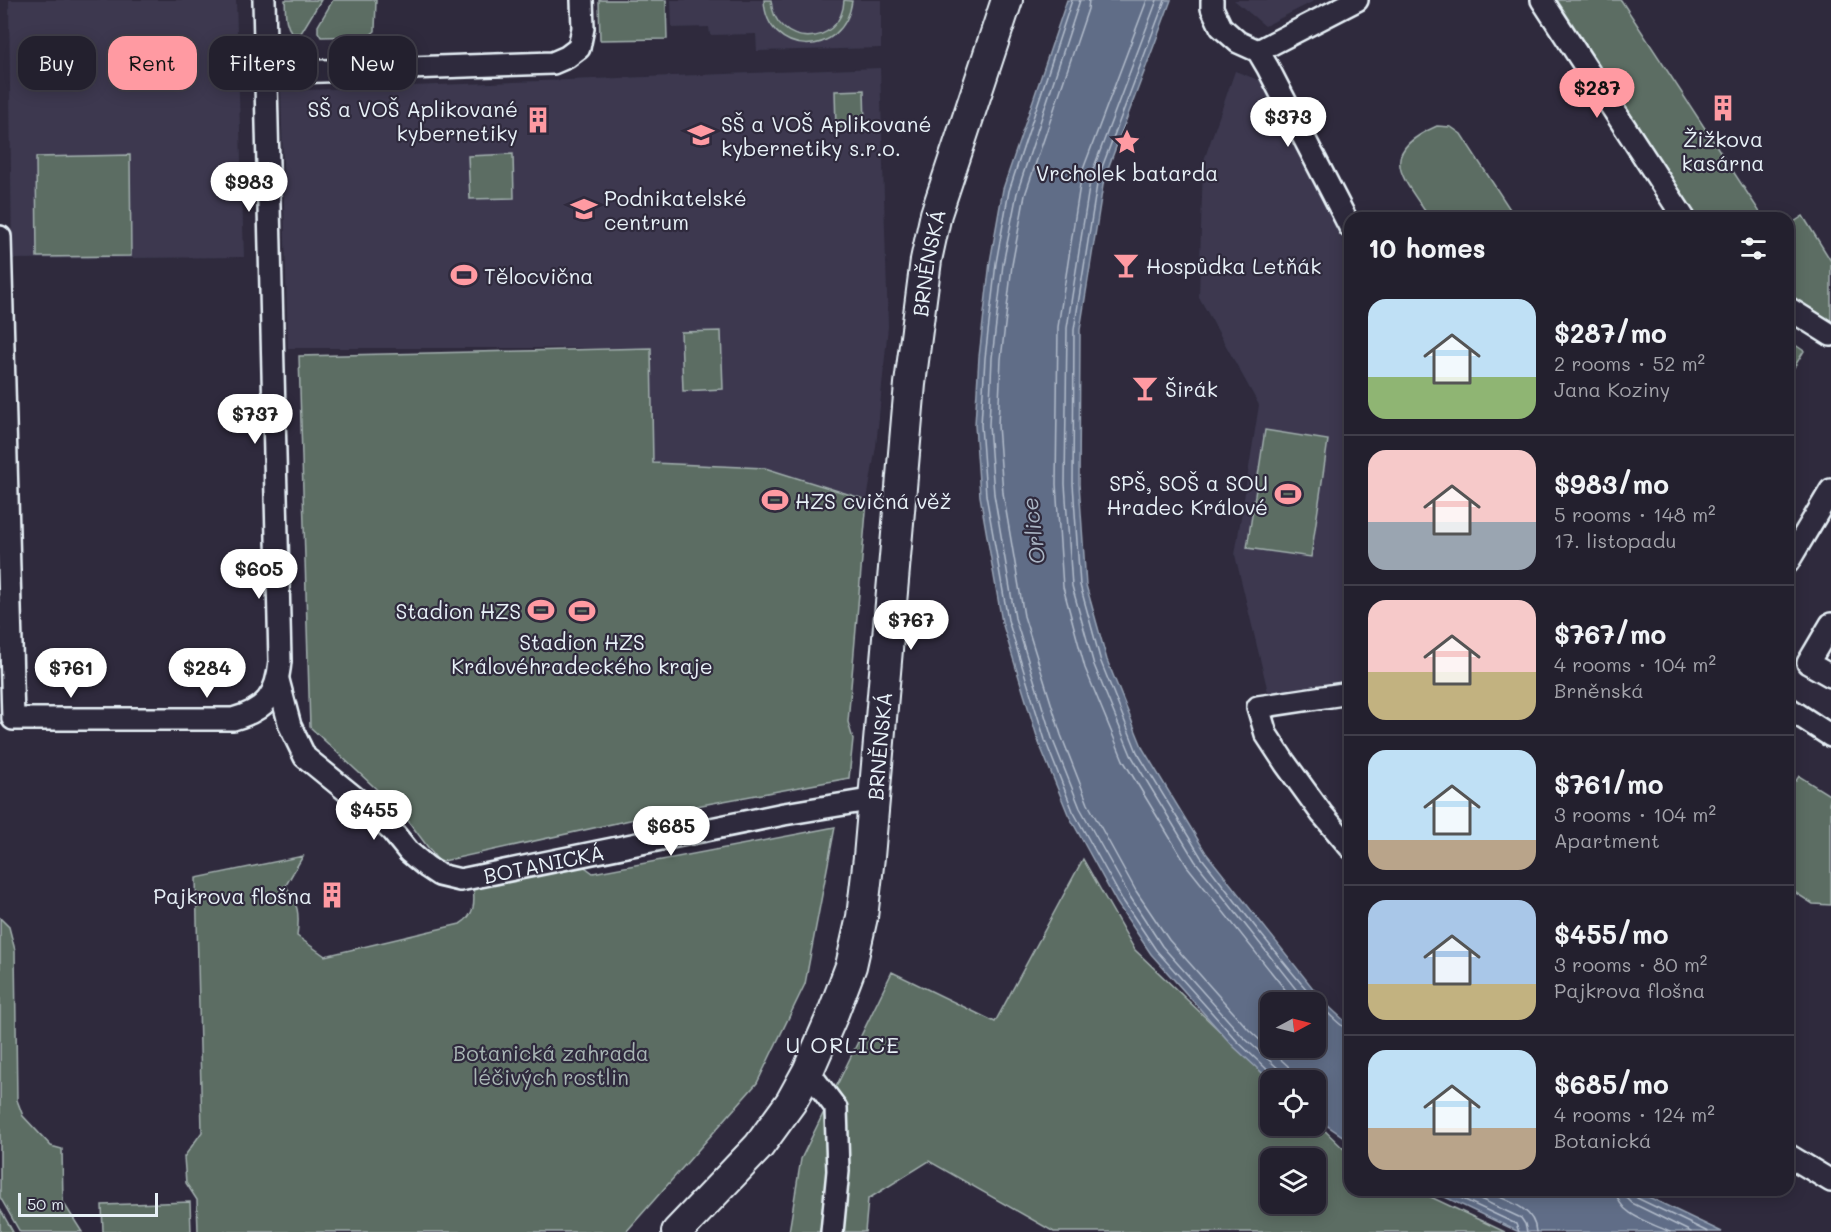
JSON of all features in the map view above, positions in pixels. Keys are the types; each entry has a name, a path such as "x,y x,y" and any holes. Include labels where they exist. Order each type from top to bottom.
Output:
{"street":[{"path":"264,0 265,36"},
{"path":"317,71 554,63 579,48 583,28 582,0"},
{"name":"BRNĚNSKÁ","path":"677,1232 759,1146 791,1102 808,1071 851,966 862,917 910,384 926,260 936,214 1007,0"},
{"path":"1212,0 1212,8 1221,27 1238,42 1257,51 1268,68 1344,215"},
{"path":"1257,51 1358,0"},
{"path":"1542,0 1680,212"},
{"path":"0,237 14,719 233,718 250,714 264,704 272,694 278,680 280,650 266,90"},
{"path":"1794,312 1831,335"},
{"path":"1794,553 1828,500"},
{"path":"1831,624 1808,663 1831,676"},
{"name":"BOTANICKÁ","path":"278,680 290,726 304,757 364,805 392,831 409,852 427,867 439,875 460,880 784,814 874,799"},
{"path":"1344,694 1258,707 1266,734 1322,814 1344,840"},
{"path":"1794,712 1831,736"},
{"path":"808,1071 836,1108 838,1171 832,1232"},
{"path":"1794,1158 1830,1177"}],"shaded area":[{"path":"9,0 236,0 237,36 209,36 209,90 239,90 244,257 12,259"},
{"path":"671,0 881,0 881,48 757,51 756,34 710,35 709,27 672,28"},
{"path":"1234,0 1316,0 1265,26"},
{"name":"Podnikatelské centrum","path":"880,68 888,326 876,446 867,500 765,468 653,463 651,348 288,348 281,91 416,90 416,86"},
{"name":"SPŠ, SOŠ a SOU Hradec Králové","path":"1235,71 1261,81 1344,243 1344,683 1269,696 1235,555 1259,405 1199,297 1203,163"}],"green space":[{"path":"285,0 321,0 301,33 292,33 289,29"},
{"path":"333,0 376,0 375,31 369,36 321,37 318,26"},
{"path":"599,0 666,0 667,39 600,40"},
{"path":"764,0 771,0 775,16 783,28 808,37 832,28 840,16 844,0 852,1 846,21 835,34 821,42 806,44 791,41 777,33 768,19"},
{"path":"1557,0 1621,0 1760,212 1694,212"},
{"path":"864,90 865,126 836,128 835,91"},
{"path":"1437,126 1451,127 1461,134 1512,212 1426,212 1410,189 1400,166 1401,156 1406,146 1418,136"},
{"path":"513,154 514,198 470,199 468,156"},
{"path":"130,155 131,256 37,257 36,157"},
{"path":"1803,216 1831,261 1831,321 1794,299 1794,222"},
{"path":"721,331 723,389 683,391 681,332"},
{"path":"1794,344 1804,351 1794,367"},
{"name":"Stadion HZS Královéhradeckého kraje","path":"651,348 653,463 765,468 867,500 848,722 853,739 849,778 680,809 439,862 403,814 310,727 299,356"},
{"name":"SPŠ, SOŠ a SOU Hradec Králové","path":"1265,430 1328,440 1311,557 1247,548"},
{"path":"1799,776 1831,796 1829,804 1831,806 1831,905 1813,904 1794,892 1794,780 1796,781"},
{"name":"Botanická zahrada léčivých rostlin","path":"835,827 805,984 757,1083 626,1232 198,1232 197,1200 186,1183 184,1157 202,1132 196,878 303,856 286,885 297,909 297,936 325,956 460,924 469,917 473,908 473,887 582,865 593,873"},
{"path":"1083,859 1135,950 1261,1070 1260,1136 1326,1136 1326,1132 1344,1149 1344,1196 1429,1196 1505,1232 1054,1232 929,1161 868,1199 865,1232 789,1232 801,1159 892,972 995,1022"},
{"path":"0,918 9,927 15,950 17,1100 23,1116 51,1146 62,1149 63,1202 82,1232 20,1232 0,1197"},
{"path":"190,1202 191,1232 103,1232 102,1205"},
{"path":"0,1209 13,1232 0,1232"}],"water":[{"name":"Orlice","path":"1067,0 1171,0 1104,179 1080,330 1079,484 1086,585 1107,660 1143,749 1206,853 1316,992 1260,992 1260,1058 1326,1058 1326,1004 1344,1020 1344,1137 1326,1125 1326,1070 1260,1071 1233,1046 1151,954 1117,903 1068,814 1039,743 1002,622 980,496 975,425 979,357 990,262 1003,189"},
{"path":"1443,1196 1647,1196 1722,1232 1519,1232"}],"place":[{"name":"Žižkova kasárna","path":"1723,108"},
{"name":"SŠ a VOŠ Aplikované kybernetiky","path":"538,120"},
{"name":"SŠ a VOŠ Aplikované kybernetiky s.r.o.","path":"701,135"},
{"name":"Vrcholek batarda","path":"1127,142"},
{"name":"Podnikatelské centrum","path":"584,209"},
{"name":"Hospůdka Letňák","path":"1126,265"},
{"name":"Tělocvična","path":"464,275"},
{"name":"Širák","path":"1145,388"},
{"name":"SPŠ, SOŠ a SOU Hradec Králové","path":"1288,494"},
{"name":"HZS cvičná věž","path":"775,500"},
{"name":"Stadion HZS","path":"541,610"},
{"name":"Stadion HZS Královéhradeckého kraje","path":"582,611"},
{"name":"Pajkrova flošna","path":"332,895"}],"district":[{"name":"U ORLICE","path":"843,1044"}]}
